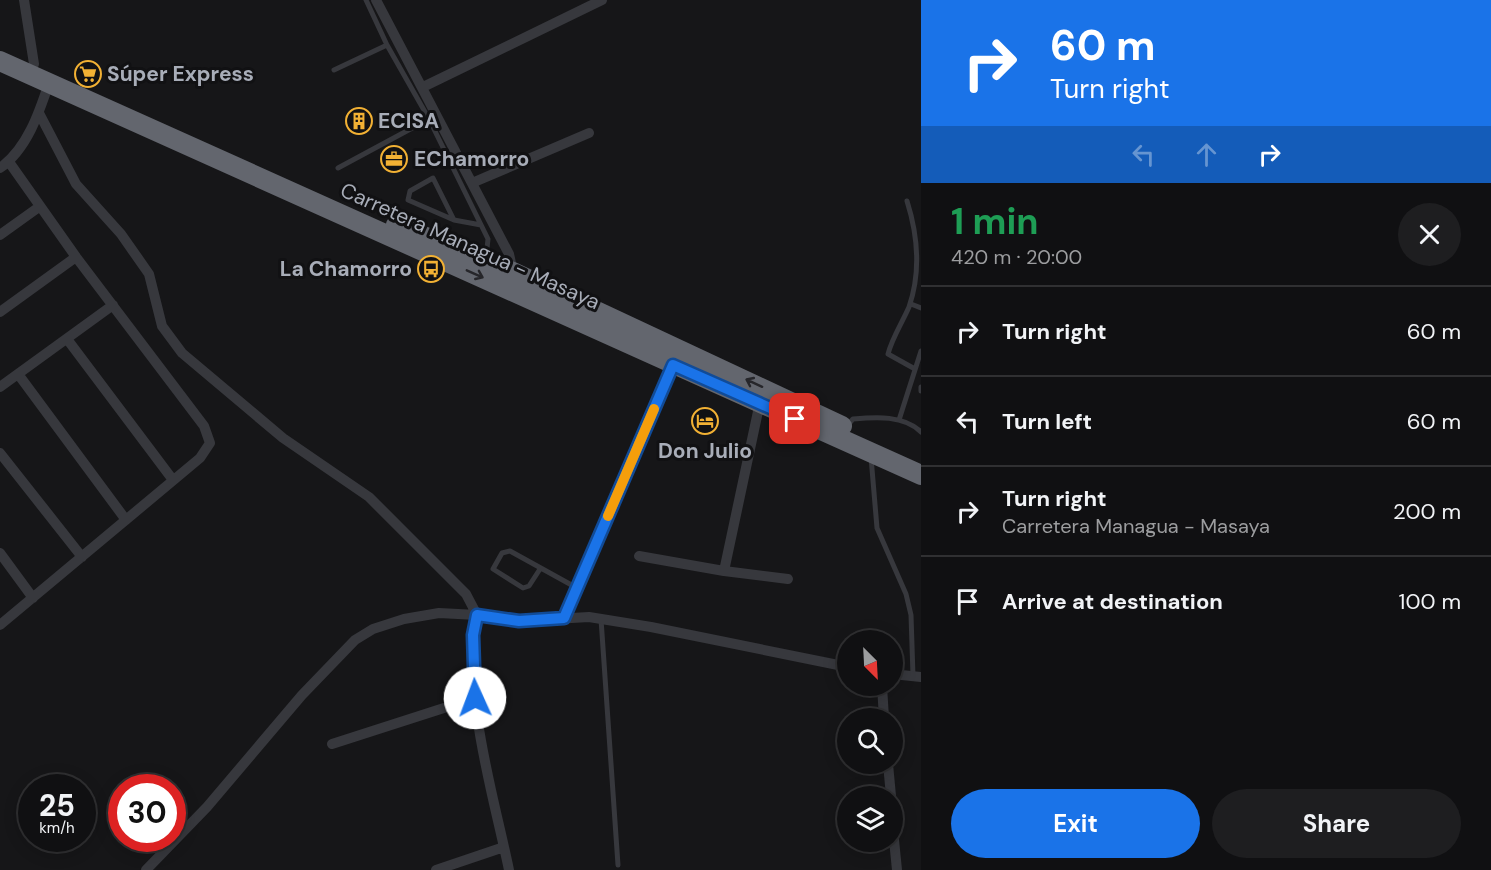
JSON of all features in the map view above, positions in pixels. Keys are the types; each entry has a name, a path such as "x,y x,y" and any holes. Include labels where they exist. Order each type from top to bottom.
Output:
{"highway":[{"name":"Carretera Managua - Masaya","path":"0,49 363,212 513,272 921,461"},
{"name":"Carretera Managua - Masaya","path":"0,61 921,475"}],"street":[{"path":"24,0 34,64"},
{"path":"376,0 509,254 513,272"},
{"path":"423,87 602,0"},
{"path":"0,625 200,458 210,443 204,426 5,165 39,113 49,83"},
{"path":"39,113 76,184 121,234 149,274 162,326 182,353 283,438 369,496 466,594 477,615 473,635 475,698 509,870"},
{"path":"472,183 589,133"},
{"path":"0,235 39,207"},
{"path":"0,312 76,257"},
{"path":"0,387 113,306"},
{"path":"67,339 173,480"},
{"path":"564,618 673,365"},
{"path":"18,374 126,520"},
{"path":"724,570 760,402"},
{"path":"0,453 82,557"},
{"path":"0,553 33,598"},
{"path":"639,556 788,579"},
{"path":"146,870 207,807 303,695 355,640 373,629 404,619 439,613 519,621 564,618 601,619 837,665"},
{"path":"332,744 475,698"},
{"path":"436,870 504,847"},
{"path":"895,852 897,870"}],"lane":[{"path":"366,0 387,45 429,119 488,239 486,261"},
{"path":"334,69 387,45"},
{"path":"338,168 429,119"},
{"path":"454,220 433,178 410,191 408,200 454,220 481,225"},
{"path":"907,201 917,233 920,263 911,304 888,354 915,369"},
{"path":"911,304 921,308"},
{"path":"898,420 920,360 921,351"},
{"path":"846,428 853,419 898,420 916,427 921,432"},
{"path":"871,452 871,478 877,528 906,594 911,615 917,677"},
{"path":"540,569 529,586 523,588 493,569 502,553 510,551 577,588"},
{"path":"601,619 618,865"}],"slow traffic":[{"path":"608,516 654,409"}],"place":[{"name":"Súper Express","path":"88,74"},
{"name":"ECISA","path":"359,121"},
{"name":"EChamorro","path":"394,159"},
{"name":"La Chamorro","path":"431,269"},
{"name":"Don Julio","path":"705,421"}],"route":[{"path":"475,698 473,635 477,615 519,621 564,618 673,365 795,419"}]}
